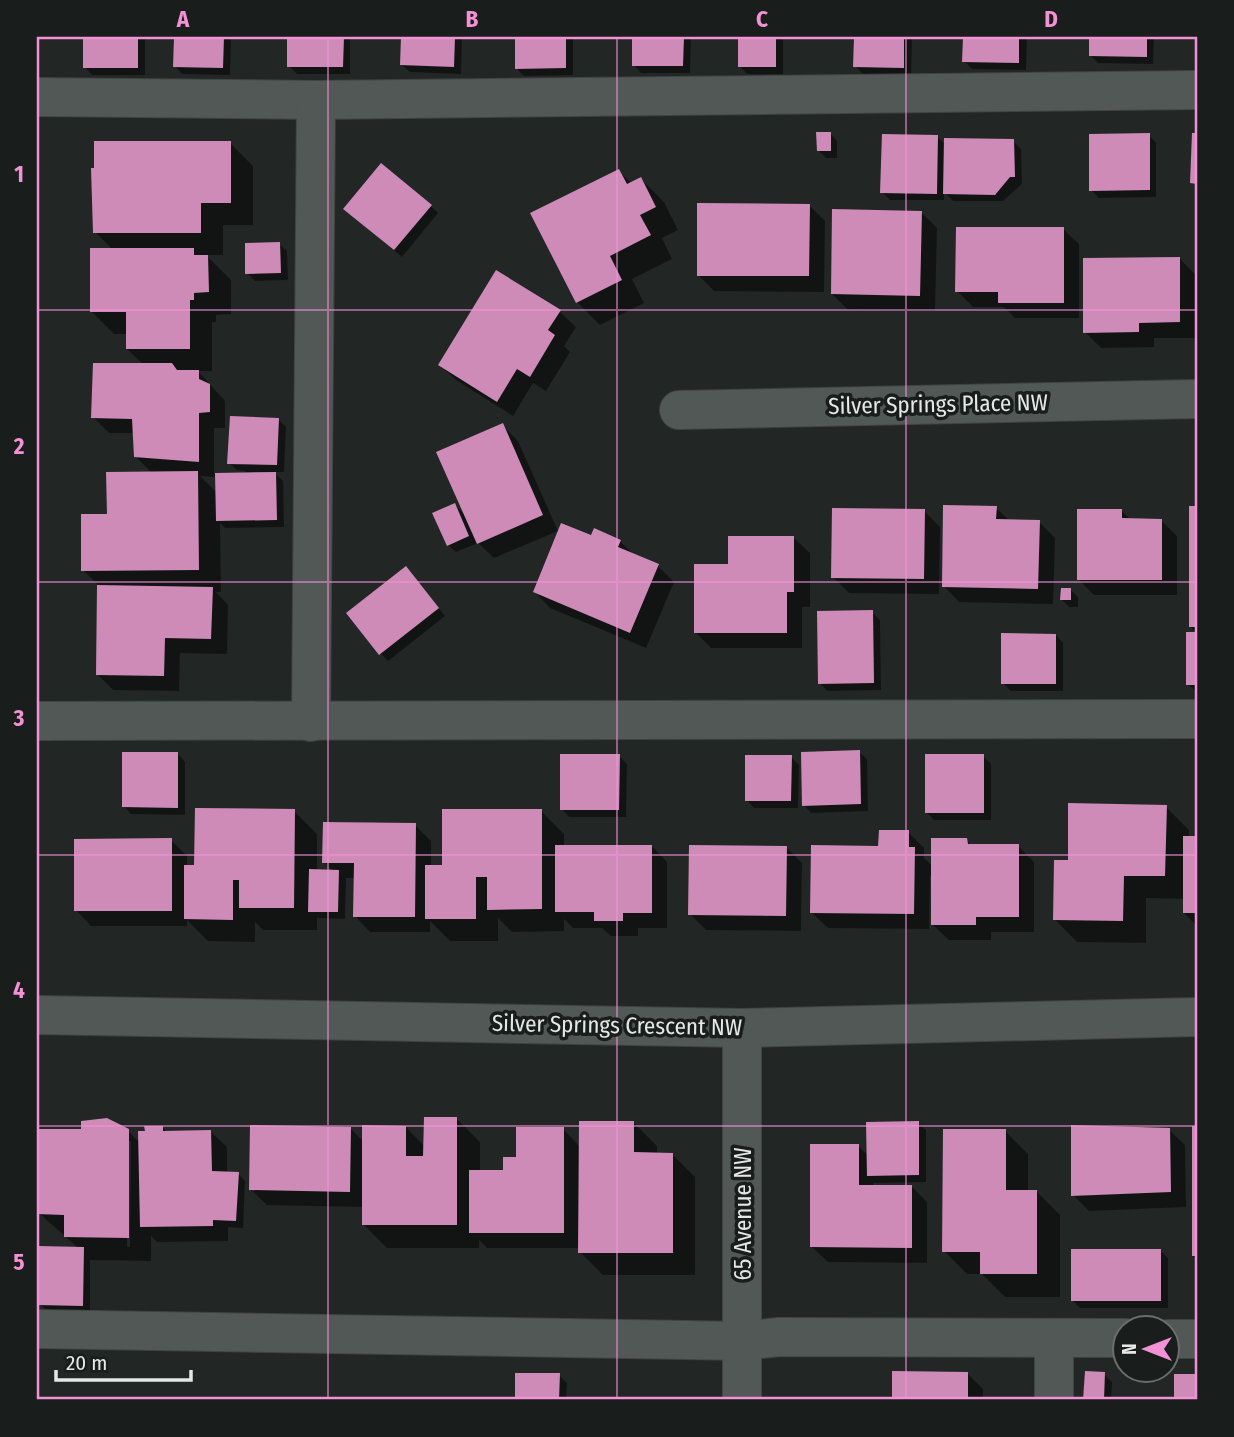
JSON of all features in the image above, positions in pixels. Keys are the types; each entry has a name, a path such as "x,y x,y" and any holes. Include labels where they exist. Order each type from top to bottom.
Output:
{"street":[{"path":"37,97 316,100 1197,90"},
{"path":"311,722 316,100"},
{"name":"Silver Springs Place NW","path":"679,410 1197,399"},
{"path":"37,721 1197,719"},
{"name":"Silver Springs Crescent NW","path":"37,1015 742,1028 1197,1017"},
{"name":"65 Avenue NW","path":"742,1028 742,1400"},
{"path":"37,1329 743,1341 779,1337 1112,1338"},
{"path":"1054,1338 1054,1400"}],"building":[{"path":"83,37 138,37 138,68 83,68"},
{"path":"174,37 224,37 223,68 173,67"},
{"path":"287,37 344,37 343,67 287,67"},
{"path":"401,37 455,37 454,67 400,65"},
{"path":"515,37 566,37 566,68 515,69"},
{"path":"632,37 684,37 683,66 632,66"},
{"path":"738,37 776,37 776,67 738,67"},
{"path":"854,37 904,37 904,68 853,67"},
{"path":"963,37 1019,37 1019,63 962,62"},
{"path":"1089,37 1147,37 1147,57 1089,56"},
{"path":"816,132 831,132 831,151 817,151"},
{"path":"1150,133 1150,190 1089,191 1089,134"},
{"path":"1192,133 1197,133 1197,184 1190,183"},
{"path":"882,134 938,135 937,194 880,193"},
{"path":"944,138 1014,139 1015,177 1010,177 995,195 943,194"},
{"path":"94,141 231,141 231,203 201,203 201,233 93,233 91,168 94,168"},
{"path":"381,163 432,205 394,250 343,209"},
{"path":"619,169 627,184 641,177 656,207 640,215 651,235 610,256 622,280 576,303 530,213"},
{"path":"697,203 810,204 809,276 697,276"},
{"path":"832,209 922,211 920,296 831,294"},
{"path":"956,227 1064,227 1064,303 998,303 998,292 955,292"},
{"path":"280,242 281,273 245,274 245,243"},
{"path":"90,248 194,248 194,255 208,255 209,292 194,293 194,300 190,300 190,349 126,349 126,312 90,312"},
{"path":"1180,257 1180,322 1139,323 1139,332 1083,333 1083,258"},
{"path":"496,270 561,310 548,330 555,335 530,377 517,369 497,402 438,365"},
{"path":"93,363 172,363 177,370 199,370 199,379 210,384 210,412 199,413 199,462 134,457 132,419 91,418"},
{"path":"230,416 279,418 277,465 227,464"},
{"path":"503,423 543,515 477,544 436,452"},
{"path":"198,471 199,570 81,571 81,514 107,514 106,472"},
{"path":"276,472 277,520 216,521 215,473"},
{"path":"455,503 469,536 447,546 432,513"},
{"path":"943,505 997,506 996,519 1040,520 1038,589 942,587"},
{"path":"1189,506 1197,506 1197,627 1189,627"},
{"path":"832,508 925,509 924,579 831,578"},
{"path":"1077,509 1122,509 1122,518 1162,519 1162,580 1077,580"},
{"path":"561,523 591,535 594,528 621,540 618,547 659,564 630,633 533,592"},
{"path":"728,536 794,536 794,592 787,592 787,633 694,633 694,564 728,564"},
{"path":"406,566 439,608 379,655 346,613"},
{"path":"97,585 213,587 211,639 165,638 164,676 96,675"},
{"path":"1061,588 1071,588 1071,600 1060,600"},
{"path":"873,610 874,683 818,684 817,611"},
{"path":"1186,632 1197,632 1197,685 1186,685"},
{"path":"1001,633 1056,634 1056,684 1001,684"},
{"path":"860,750 861,804 802,806 801,752"},
{"path":"122,752 178,752 178,808 122,807"},
{"path":"560,754 620,754 619,810 560,810"},
{"path":"925,754 984,754 984,813 925,813"},
{"path":"745,755 792,755 791,801 745,801"},
{"path":"1068,803 1167,805 1165,876 1124,876 1123,921 1053,920 1054,860 1068,860"},
{"path":"195,808 295,809 294,908 239,908 239,880 233,880 233,920 184,919 184,865 194,865"},
{"path":"442,809 542,809 542,909 487,910 487,877 476,877 476,919 425,919 425,865 442,865"},
{"path":"323,822 416,823 415,917 353,917 354,863 322,863"},
{"path":"879,830 909,830 909,847 915,847 914,914 810,913 811,845 878,846"},
{"path":"1183,836 1197,836 1197,913 1183,913"},
{"path":"172,838 172,911 74,911 74,839"},
{"path":"931,838 967,838 968,844 1019,844 1019,917 976,917 976,925 931,925"},
{"path":"555,845 652,845 652,913 623,913 623,921 594,921 594,912 555,912"},
{"path":"689,845 787,846 786,916 688,915"},
{"path":"309,869 339,870 338,912 308,912"},
{"path":"424,1117 457,1117 457,1225 362,1225 362,1125 406,1126 406,1156 423,1156"},
{"path":"107,1118 129,1129 129,1238 64,1237 64,1215 37,1214 38,1129 81,1129 81,1121"},
{"path":"579,1121 634,1121 634,1152 673,1153 673,1253 578,1253"},
{"path":"919,1121 919,1175 867,1176 866,1122"},
{"path":"250,1125 351,1127 350,1192 249,1190"},
{"path":"1071,1125 1170,1128 1171,1192 1071,1196"},
{"path":"144,1126 163,1126 163,1131 211,1130 212,1171 239,1172 236,1221 213,1220 213,1226 140,1227 138,1131 145,1131"},
{"path":"1192,1126 1197,1126 1197,1256 1192,1256"},
{"path":"516,1127 564,1127 564,1233 469,1233 469,1170 503,1170 503,1157 516,1157"},
{"path":"943,1129 1006,1129 1006,1190 1037,1190 1037,1274 980,1274 980,1252 942,1252"},
{"path":"810,1144 859,1144 859,1185 912,1185 912,1248 810,1247"},
{"path":"38,1246 84,1247 83,1306 38,1305"},
{"path":"1071,1249 1161,1249 1161,1301 1071,1301"},
{"path":"892,1371 968,1372 968,1400 892,1400"},
{"path":"1085,1371 1105,1372 1104,1400 1083,1400"},
{"path":"515,1373 560,1373 559,1400 515,1400"},
{"path":"1182,1374 1197,1374 1197,1400 1174,1400 1174,1384 1182,1384"}]}
